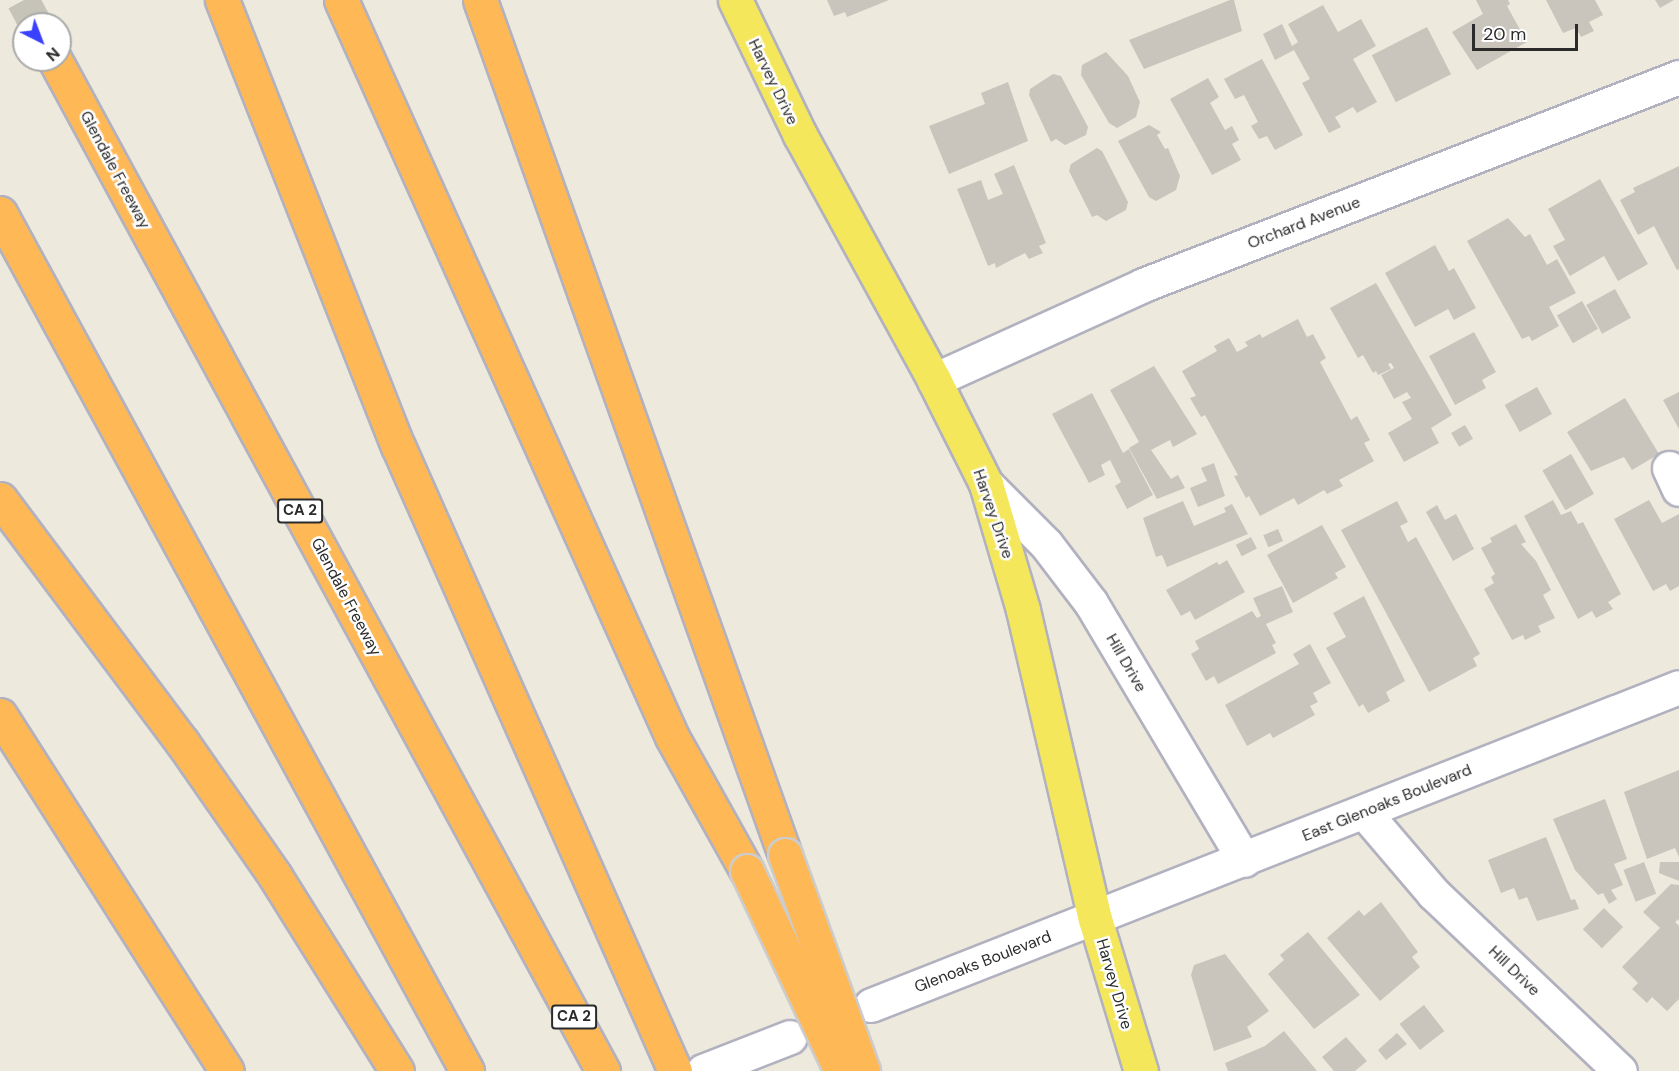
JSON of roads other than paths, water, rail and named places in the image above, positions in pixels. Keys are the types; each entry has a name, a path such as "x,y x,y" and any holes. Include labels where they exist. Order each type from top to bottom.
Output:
{"highway":[{"path":"222,0 399,446 675,1071"},
{"path":"341,0 672,737 747,871 841,1071"},
{"path":"480,0 863,1071"},
{"name":"Glendale Freeway","path":"62,72 603,1071"},
{"path":"0,213 467,1071"},
{"path":"0,499 182,742 275,876 397,1071"},
{"path":"0,715 227,1071"}],"main road":[{"name":"Harvey Drive","path":"735,0 800,135 934,380 986,484 1023,610 1095,920 1141,1071"}],"street":[{"name":"Orchard Avenue","path":"934,380 1143,285 1679,77"},
{"name":"Hill Drive","path":"986,484 1046,544 1091,603 1244,860"},
{"name":"East Glenoaks Boulevard","path":"1095,920 1679,687"},
{"name":"Hill Drive","path":"1365,813 1433,893 1620,1071"},
{"name":"Glenoaks Boulevard","path":"872,1005 1095,920"},
{"path":"703,1071 790,1037"}],"tunnel":[{"path":"23,0 30,12"}]}
